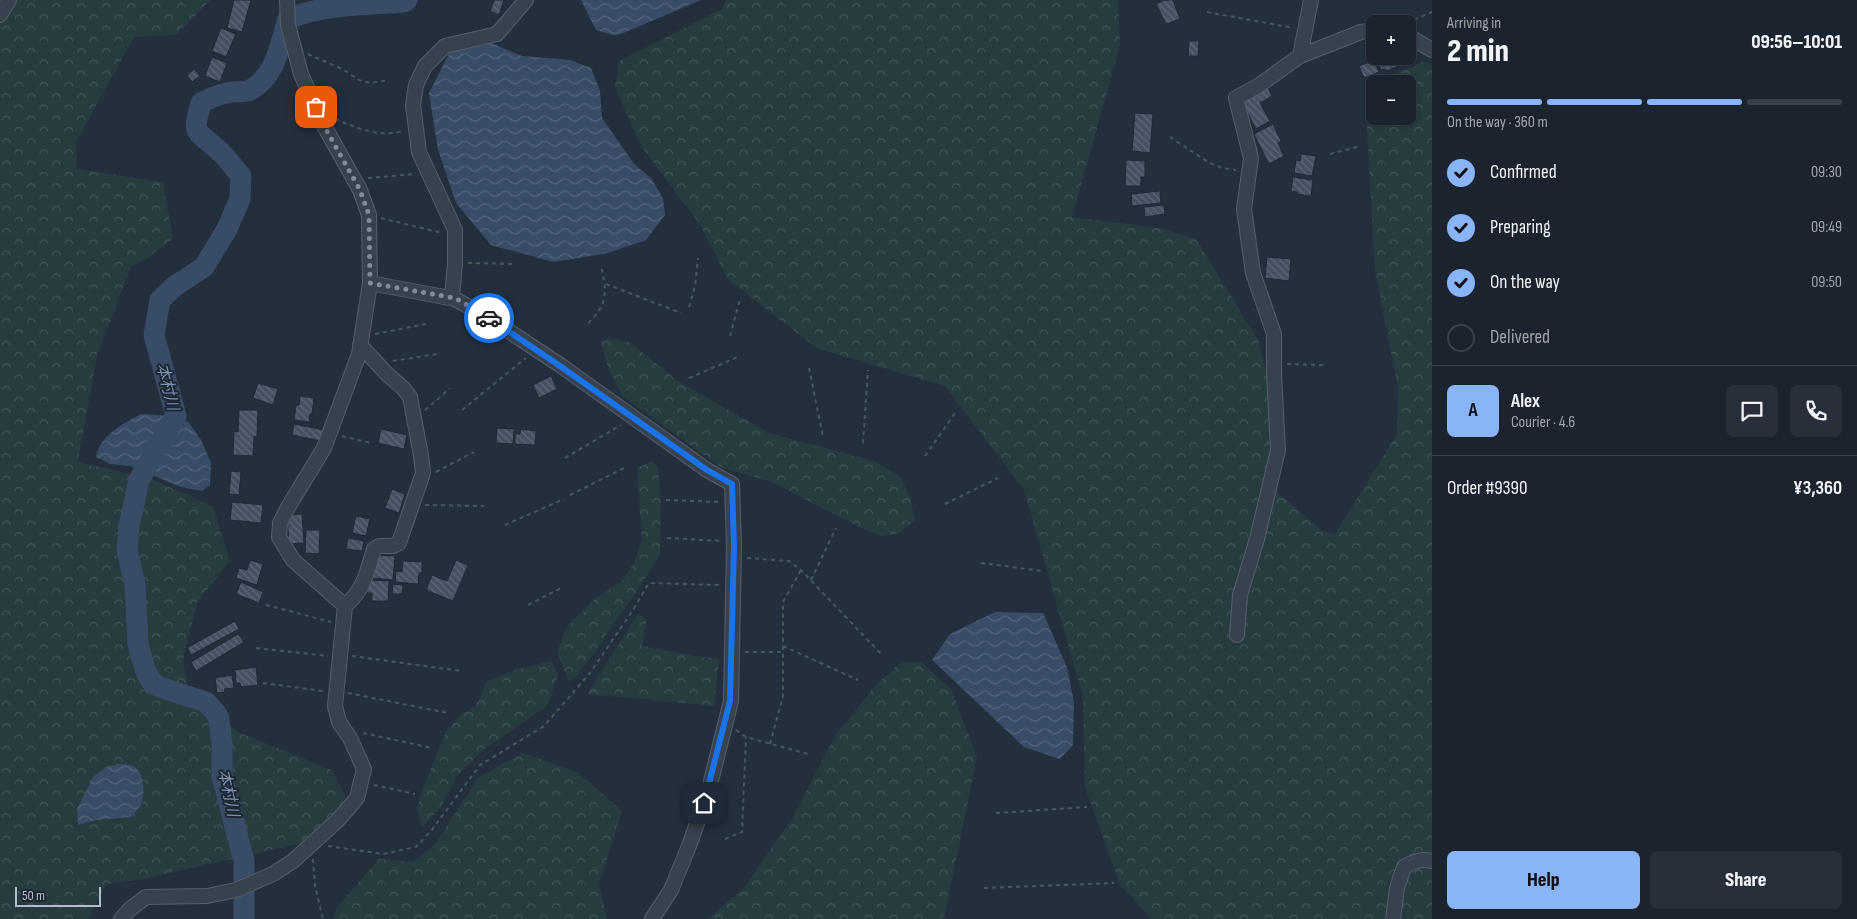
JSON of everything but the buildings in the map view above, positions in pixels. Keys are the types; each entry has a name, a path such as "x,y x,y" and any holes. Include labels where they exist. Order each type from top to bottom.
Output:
{"street":[{"path":"0,15 9,0"},
{"path":"287,0 288,25 301,74 323,124 360,190 369,215 370,283 359,354 324,448 287,509 280,523 279,537 293,560 345,606"},
{"path":"452,298 456,263 455,230 419,152 413,105 416,85 425,66 445,46 497,34 526,0"},
{"path":"1300,56 1311,0"},
{"path":"1237,635 1240,595 1257,539 1278,450 1274,334 1253,273 1244,209 1251,158 1236,98 1258,86 1300,56 1366,31"},
{"path":"1416,41 1432,50"},
{"path":"370,283 452,298 489,318 707,470 732,484 734,510 730,701 709,789 671,890 652,919"},
{"path":"121,919 130,908 146,897 206,896 236,890 273,874 293,861 338,820 356,798 364,769 350,738 339,722 335,706 345,606 356,597 362,587 374,549 379,546 393,546 399,543 422,474 422,454 410,397 360,345"},
{"path":"1393,919 1397,888 1404,867 1414,861 1425,859 1432,861"}],"path":[{"path":"1208,12 1301,29"},
{"path":"1416,19 1432,12"},
{"path":"306,53 344,70 359,80 370,83 389,80"},
{"path":"329,116 369,132 380,134 404,131"},
{"path":"1170,137 1208,162 1222,168 1237,170"},
{"path":"1330,154 1361,146"},
{"path":"363,178 418,174"},
{"path":"376,217 446,233"},
{"path":"689,308 695,286 698,258"},
{"path":"463,262 516,264"},
{"path":"588,323 598,314 604,303 606,284 601,266"},
{"path":"606,284 681,313"},
{"path":"730,336 740,299"},
{"path":"372,335 426,324"},
{"path":"392,361 436,354"},
{"path":"462,410 528,356"},
{"path":"689,378 740,356"},
{"path":"1282,364 1323,366"},
{"path":"809,368 823,437"},
{"path":"863,443 868,370"},
{"path":"418,414 438,400 450,388"},
{"path":"925,456 955,413"},
{"path":"565,458 628,421"},
{"path":"339,436 371,443"},
{"path":"434,474 474,452"},
{"path":"570,495 626,467"},
{"path":"945,504 998,478"},
{"path":"505,525 564,499"},
{"path":"666,500 720,502"},
{"path":"418,505 484,506"},
{"path":"811,580 836,528"},
{"path":"667,538 728,541"},
{"path":"746,558 789,561 811,580 882,655"},
{"path":"981,563 1043,572"},
{"path":"770,744 783,696 784,602 801,570"},
{"path":"323,919 315,886 312,843 383,854 416,847 480,765 544,726 590,673 649,583 732,585"},
{"path":"528,604 562,588"},
{"path":"266,606 337,624"},
{"path":"783,646 858,680"},
{"path":"256,648 331,657"},
{"path":"737,652 783,652"},
{"path":"350,655 461,671"},
{"path":"263,683 324,691"},
{"path":"344,692 448,713"},
{"path":"730,726 746,737 808,754"},
{"path":"356,732 432,748"},
{"path":"725,839 742,832 746,737"},
{"path":"369,784 415,794"},
{"path":"996,813 1088,806"},
{"path":"984,888 1114,883"}],"green space":[{"path":"0,0 210,0 176,35 134,37 76,142 77,169 163,182 173,239 146,259 131,267 97,355 78,462 151,479 213,507 230,560 197,603 183,659 188,688 238,732 332,770 346,798 334,817 307,842 143,879 107,884 88,919 0,919"},
{"path":"726,0 1118,0 1120,46 1072,217 1159,228 1196,239 1258,340 1271,388 1269,485 1322,531 1335,534 1397,434 1398,388 1375,271 1367,125 1416,125 1416,75 1394,75 1424,61 1432,65 1432,919 1152,919 1120,885 1085,787 1083,697 1024,490 945,386 816,348 728,279 701,226 641,146 615,88 619,61 722,9"},
{"path":"610,338 631,343 679,382 769,433 874,461 900,476 910,497 915,520 900,533 881,536 859,527 772,482 722,468 622,396 608,368 601,341"},
{"path":"652,461 658,467 661,505 660,555 595,651 579,673 569,682 557,652 567,627 596,598 623,580 634,563 642,540 637,468"},
{"path":"638,614 647,619 642,646 719,659 714,706 587,694"},
{"path":"552,661 558,676 547,706 483,750 457,776 441,807 422,827 417,809 423,788 445,734 458,717 476,705 486,682 518,669"},
{"path":"901,662 921,662 951,689 977,757 944,919 708,919 743,889 791,821 835,736 874,687"},
{"path":"523,753 577,772 622,811 599,884 607,919 333,919 337,907 379,859 414,862 434,845 479,777"}],"water":[{"path":"581,0 701,0 621,34 613,35 596,30"},
{"path":"491,43 522,56 570,60 591,68 600,91 602,118 634,164 651,178 663,198 665,215 646,240 608,253 554,262 491,245 456,203 438,150 429,93 450,52"},
{"path":"141,414 176,416 189,423 201,440 211,463 210,485 202,491 181,487 130,466 110,464 96,457 98,449 113,431"},
{"path":"995,612 1043,613 1067,667 1074,702 1073,745 1060,759 1024,747 932,660 950,634"},
{"path":"117,764 135,767 141,775 143,799 140,806 131,817 96,820 78,825 77,809 93,777 106,767"}],"waterway":[{"name":"本村川","path":"244,919 244,861 222,776 222,745 219,719 206,702 159,687 152,682 146,672 138,645 135,585 127,550 129,526 139,480 176,416 154,335 160,300 175,286 204,267 227,229 240,199 241,176 223,155 197,130 196,126 201,103 223,94 248,91 259,84 266,77 276,59 288,19 316,10 404,2 407,0"}],"way so far":[{"path":"316,107 323,124 360,190 369,215 370,283 455,298 489,318"}],"route":[{"path":"489,318 707,470 732,484 734,546 730,701 704,803"}]}
